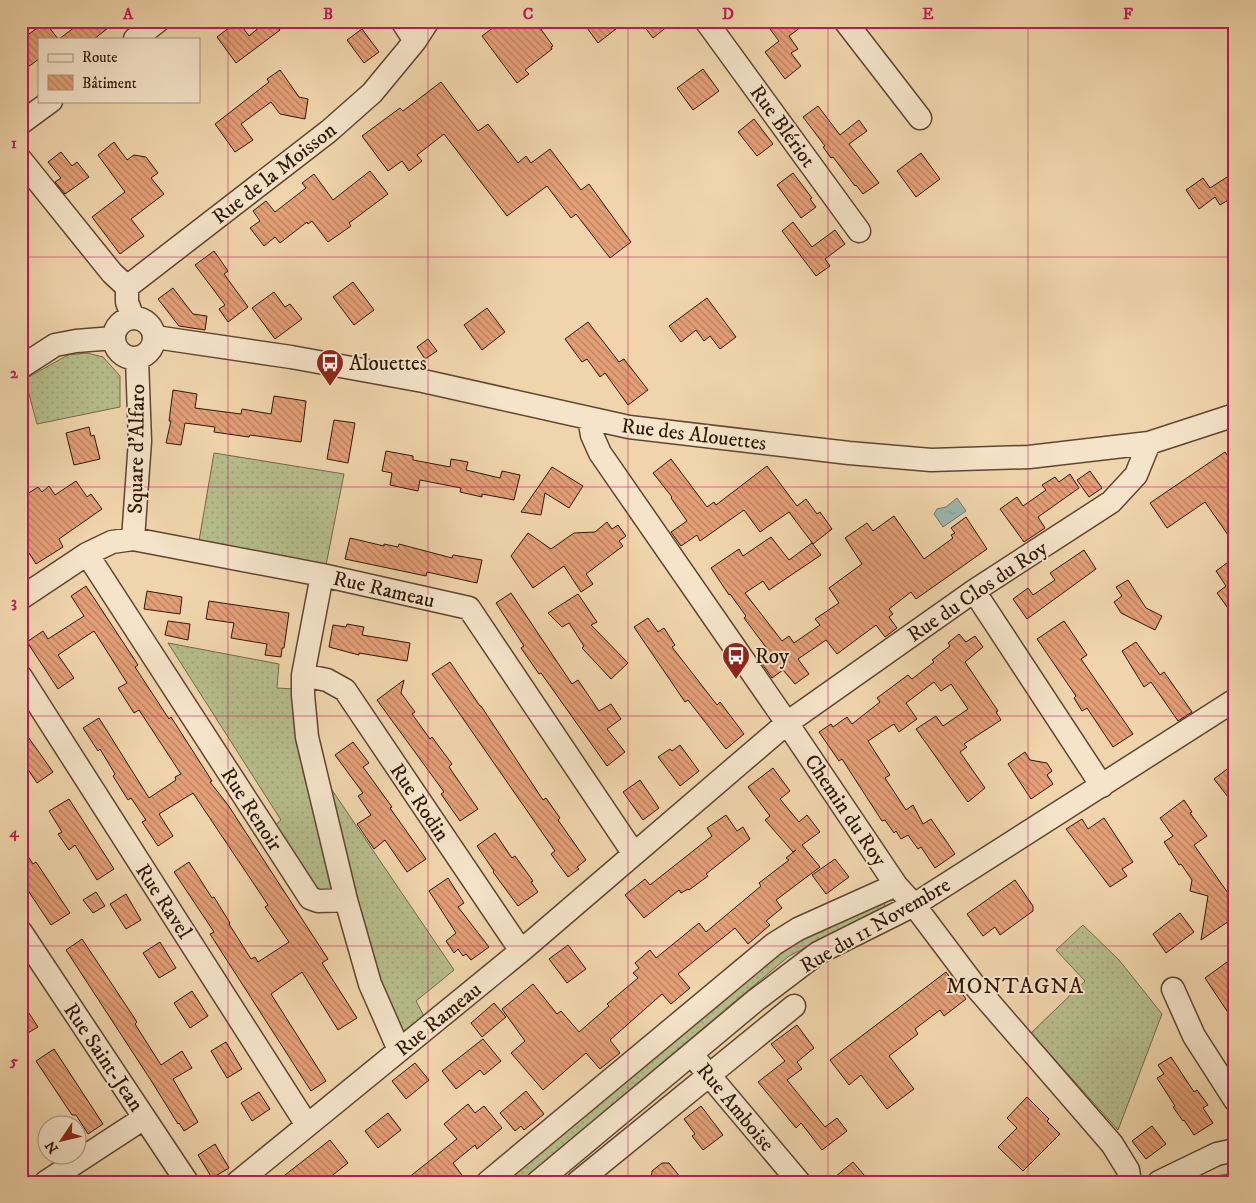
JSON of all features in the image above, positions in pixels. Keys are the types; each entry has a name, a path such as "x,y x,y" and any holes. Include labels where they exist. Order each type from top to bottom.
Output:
{"street":[{"path":"136,38 158,21"},
{"path":"402,21 415,41"},
{"name":"Rue de la Moisson","path":"127,287 329,131 372,93 415,41 428,21"},
{"name":"Rue Blériot","path":"706,21 859,231"},
{"path":"845,21 920,118"},
{"path":"21,123 50,102"},
{"path":"21,160 112,273 127,287 127,302 133,318"},
{"path":"133,318 145,321 154,331 155,337 148,354 137,359 123,356 115,344 114,338 115,332 122,322 133,318"},
{"name":"Rue des Alouettes","path":"155,337 291,357 423,381 629,427 848,453 931,460 1029,457 1149,443 1235,416"},
{"path":"21,367 55,345 114,338"},
{"name":"Square d'Alfaro","path":"133,539 140,441 137,359"},
{"name":"Chemin du Roy","path":"589,418 592,435 600,453 787,723 896,885 914,905 975,986 1112,1144 1128,1170 1130,1182"},
{"name":"Rue du Clos du Roy","path":"787,723 974,590 1111,502 1136,475 1149,443"},
{"name":"Rue Rameau","path":"21,598 87,554 112,542 133,539 322,575 469,608 634,854"},
{"name":"Rue Renoir","path":"87,554 310,898 318,901 346,900"},
{"path":"322,575 303,676 307,737 346,900 370,984 399,1050"},
{"path":"974,590 1102,786"},
{"name":"Rue Rodin","path":"303,676 327,680 345,690 521,951"},
{"name":"Rue Ravel","path":"21,677 307,1125"},
{"name":"Rue du 11 Novembre","path":"538,1182 756,1000 818,953 914,905 1235,700"},
{"name":"Rue Rameau","path":"238,1182 521,951 787,723"},
{"name":"Rue du 11 Novembre","path":"488,1182 774,944 798,929 896,885"},
{"name":"Rue Saint-Jean","path":"21,932 187,1182"},
{"path":"1173,989 1194,1036 1235,1100"},
{"name":"Rue du 11 Novembre","path":"578,1182 794,1006"},
{"name":"Rue Amboise","path":"692,1055 799,1182"},
{"path":"46,1182 144,1118"},
{"path":"1159,1182 1218,1154 1235,1150"}],"green space":[{"path":"87,353 103,357 120,376 120,407 37,424 25,379 68,355"},
{"path":"214,453 344,474 326,565 199,541"},
{"path":"168,643 279,664 277,688 294,689 335,884 331,893 321,895 272,828 281,820"},
{"path":"330,787 454,970 416,1001 425,1018 404,1033 387,1008 356,900"},
{"path":"884,902 885,906 878,911 789,956 520,1182 501,1182 784,946"},
{"path":"1083,925 1119,960 1162,1014 1118,1130 1031,1033 1085,981 1056,950"}],"water":[{"path":"957,498 966,511 943,527 934,514 937,509 946,507"}],"building":[{"path":"83,21 117,21 95,38 60,38"},
{"path":"238,21 249,36 267,21 273,21 280,30 236,63 217,37"},
{"path":"502,21 535,21 553,46 551,47 552,49 525,70 529,74 517,83 482,36"},
{"path":"582,21 626,21 598,43"},
{"path":"640,21 674,21 653,38"},
{"path":"764,21 809,21 789,36 798,49 791,53 801,66 785,79 765,52 779,41"},
{"path":"45,22 57,38 38,38 38,60 21,72 21,40"},
{"path":"362,29 379,52 364,63 347,40"},
{"path":"703,69 719,91 693,110 677,88"},
{"path":"280,70 299,97 308,99 305,119 280,114 271,102 241,124 253,140 235,152 215,124 269,82 267,79"},
{"path":"441,82 478,131 488,124 518,163 526,156 531,163 550,149 581,190 589,184 631,242 610,258 576,214 571,218 547,186 507,216 444,134 417,155 422,161 409,171 402,161 388,171 362,136 400,108 403,111"},
{"path":"818,106 840,135 859,120 867,131 849,144 879,183 863,194 833,157 831,158 823,147 825,146 803,117"},
{"path":"754,119 773,144 757,156 738,132"},
{"path":"114,142 127,160 134,155 146,157 158,173 151,178 164,194 131,219 144,236 120,254 92,217 125,192 98,155"},
{"path":"61,152 72,166 77,162 89,177 65,194 55,182 61,178 48,162"},
{"path":"921,153 940,179 916,197 897,171"},
{"path":"370,171 388,194 349,223 351,226 328,242 312,221 308,224 307,222 280,243 275,237 264,246 250,228 260,221 253,211 266,201 275,212 306,188 302,183 314,174 333,200"},
{"path":"1235,172 1235,196 1220,205 1215,197 1199,209 1186,190 1203,178 1210,188"},
{"path":"793,173 812,198 810,199 816,207 801,218 777,185"},
{"path":"793,222 812,247 835,230 845,244 825,259 830,266 816,276 782,231"},
{"path":"214,251 228,271 224,274 248,307 228,322 219,309 225,305 195,265"},
{"path":"353,282 374,310 354,325 333,297"},
{"path":"173,288 193,314 207,316 205,330 179,326 158,299"},
{"path":"274,292 285,307 290,304 302,319 275,339 252,308"},
{"path":"707,298 736,337 720,349 710,336 704,341 696,330 681,342 669,326"},
{"path":"487,308 505,332 482,350 464,325"},
{"path":"588,322 619,362 624,359 648,390 628,405 605,373 600,377 587,359 582,362 565,339"},
{"path":"428,339 437,351 425,359 417,347"},
{"path":"173,390 197,394 195,408 241,414 242,409 271,414 274,396 306,401 301,442 214,432 215,427 185,423 181,445 166,443 171,421 169,421"},
{"path":"334,420 355,423 348,463 327,459"},
{"path":"89,427 91,436 94,435 100,459 74,465 66,433"},
{"path":"386,451 413,456 413,460 450,467 451,459 468,462 466,470 500,478 502,471 520,475 514,500 482,494 482,497 460,492 461,488 420,480 418,491 390,485 392,473 382,471"},
{"path":"1225,452 1235,466 1235,545 1205,502 1167,528 1150,503"},
{"path":"671,459 707,507 714,502 716,505 767,466 797,506 806,499 817,514 820,512 832,529 813,544 789,512 760,532 744,510 700,541 697,535 681,546 671,532 687,521 672,497 653,473"},
{"path":"552,467 583,486 569,508 545,493 541,515 521,512"},
{"path":"1090,471 1102,488 1089,497 1077,480"},
{"path":"1070,474 1079,488 1038,517 1045,528 1024,542 1000,509 1017,497 1023,506 1046,490 1042,485 1055,477 1059,482"},
{"path":"76,481 87,497 91,494 102,509 59,539 63,547 36,564 29,553 21,558 21,498 38,487 42,492 49,486 55,495"},
{"path":"894,516 924,559 953,538 951,535 955,533 951,528 966,517 987,549 916,599 911,592 889,609 893,614 889,617 897,628 885,637 876,625 837,654 826,640 798,659 809,674 795,684 783,670 772,678 758,658 768,650 711,568 739,549 743,556 771,537 789,560 812,543 821,555 769,590 763,581 745,593 782,641 789,636 794,643 820,625 815,619 839,603 829,588 862,564 845,538 867,523 873,531"},
{"path":"607,522 612,529 618,525 626,536 619,541 623,546 586,574 593,584 581,592 564,566 533,588 511,556 528,533 551,549 574,533 595,532"},
{"path":"350,538 384,546 384,544 398,547 399,544 452,558 453,555 482,560 477,583 427,572 426,576 345,559"},
{"path":"1084,550 1096,569 1027,619 1013,599 1028,588 1033,595 1055,580 1050,573"},
{"path":"1235,557 1235,618 1217,593 1226,586 1216,571"},
{"path":"1128,580 1146,608 1162,616 1155,630 1121,613 1114,602 1122,596 1116,587"},
{"path":"86,586 138,665 135,667 169,719 171,717 212,781 210,782 228,805 328,959 322,963 357,1018 338,1030 302,972 271,994 326,1081 311,1091 210,934 214,932 174,872 189,862 212,898 214,897 251,959 255,957 258,962 289,942 265,907 268,905 193,793 159,814 173,836 158,846 142,822 146,820 131,798 128,800 113,776 115,774 100,749 98,751 83,728 99,718 149,798 176,780 175,777 181,774 139,710 134,713 118,688 127,683 94,631 58,655 74,678 58,689 27,642 43,631 48,639 84,616 71,596"},
{"path":"147,591 182,597 180,614 144,609"},
{"path":"511,593 572,684 578,680 599,711 611,704 621,719 607,729 625,752 607,766 521,648 524,646 496,603"},
{"path":"578,594 597,622 591,625 628,663 611,679 582,648 584,646 569,623 562,627 548,613"},
{"path":"209,601 289,613 281,657 265,655 267,644 231,638 234,623 206,619"},
{"path":"648,618 658,632 664,628 675,645 672,647 717,705 720,702 744,734 726,749 688,700 685,702 634,627"},
{"path":"168,621 190,624 188,640 165,635"},
{"path":"1064,621 1087,655 1081,659 1133,734 1113,747 1087,708 1082,711 1074,698 1076,696 1037,639"},
{"path":"347,624 364,627 362,635 410,643 407,661 359,653 359,655 329,647 333,625 346,627"},
{"path":"959,634 966,642 975,636 983,647 965,662 998,711 996,712 1001,720 964,744 967,747 960,752 985,788 968,802 916,729 936,716 943,726 968,709 951,684 941,691 934,682 906,703 917,719 899,732 894,724 868,741 890,775 885,778 906,810 913,805 923,824 931,819 955,854 935,868 921,847 918,849 908,835 901,839 885,820 882,821 842,759 839,761 819,732 831,724 833,727 847,717 852,724 880,702 877,698 908,675 912,679 934,662 932,660 950,646 948,643"},
{"path":"1136,642 1160,675 1164,672 1192,712 1178,721 1151,682 1144,687 1122,651"},
{"path":"450,662 543,800 546,798 560,818 558,820 586,860 577,867 579,869 568,877 551,854 555,851 432,674"},
{"path":"404,680 401,693 415,712 412,714 430,739 432,737 452,764 449,767 478,809 460,821 441,794 444,792 377,700"},
{"path":"21,727 53,772 37,783 21,759"},
{"path":"353,742 369,763 363,767 426,859 407,872 385,840 374,849 357,824 371,815 358,796 363,793 335,755"},
{"path":"680,745 699,771 680,786 658,757"},
{"path":"1025,752 1030,760 1047,763 1052,771 1047,775 1053,784 1031,799 1008,764"},
{"path":"1235,763 1235,806 1214,779"},
{"path":"773,768 790,791 780,799 799,822 807,815 820,832 802,845 820,867 776,900 782,908 766,921 770,925 748,944 735,928 678,974 690,988 671,1004 662,994 610,1040 620,1053 600,1069 586,1053 543,1090 511,1053 525,1041 502,1009 533,984 557,1014 561,1011 579,1032 609,1006 607,1004 638,978 633,973 639,968 635,963 650,950 656,958 699,923 706,932 761,886 759,883 789,860 786,858 796,850 793,852 765,820 770,816 748,787"},
{"path":"640,780 659,808 643,820 623,792"},
{"path":"69,799 114,869 97,880 75,845 69,850 58,834 62,832 49,811"},
{"path":"1184,800 1192,812 1190,813 1207,836 1194,845 1235,903 1235,917 1201,940 1208,896 1190,891 1192,880 1181,864 1179,865 1164,842 1173,836 1160,818"},
{"path":"726,815 737,831 743,827 750,839 706,874 708,876 689,890 681,893 679,890 644,918 625,895 645,879 650,885 712,836 707,828"},
{"path":"1104,818 1133,862 1122,869 1127,876 1110,887 1066,829 1082,819 1088,829"},
{"path":"495,833 512,858 515,856 533,881 531,882 538,892 518,906 477,846"},
{"path":"21,846 33,864 36,862 70,913 51,925 21,880"},
{"path":"835,859 849,877 826,894 812,875"},
{"path":"448,878 464,903 458,907 489,947 471,960 466,954 463,956 458,949 454,953 446,941 456,933 429,891"},
{"path":"1015,880 1033,906 1033,911 1000,935 995,927 983,936 967,914"},
{"path":"96,892 105,906 93,913 83,900"},
{"path":"126,894 141,920 126,929 110,904"},
{"path":"1180,913 1194,932 1166,953 1153,934"},
{"path":"82,939 137,1022 135,1024 161,1065 182,1051 192,1068 173,1079 198,1122 184,1131 66,950"},
{"path":"160,942 176,968 159,978 143,953"},
{"path":"568,945 586,969 567,983 549,959"},
{"path":"1227,962 1235,972 1235,1023 1205,978"},
{"path":"946,972 966,999 944,1016 940,1010 915,1029 918,1034 889,1056 914,1089 887,1109 861,1075 849,1085 830,1060"},
{"path":"192,991 208,1016 190,1028 174,1003"},
{"path":"21,1001 38,1027 21,1037"},
{"path":"494,1003 506,1017 482,1037 471,1023"},
{"path":"797,1025 814,1048 797,1062 802,1069 787,1080 825,1127 837,1118 847,1131 822,1150 801,1123 796,1128 758,1082 785,1061 771,1044"},
{"path":"483,1039 501,1061 484,1075 480,1070 456,1089 442,1071"},
{"path":"226,1042 242,1069 227,1078 211,1051"},
{"path":"54,1049 103,1124 88,1134 88,1116 72,1115 36,1061"},
{"path":"1171,1057 1194,1092 1197,1090 1208,1105 1203,1108 1213,1123 1194,1135 1173,1107 1175,1106 1157,1078 1164,1074 1158,1065"},
{"path":"415,1063 429,1080 406,1099 392,1081"},
{"path":"526,1091 544,1114 524,1130 521,1126 515,1131 500,1113"},
{"path":"259,1092 270,1109 252,1121 241,1103"},
{"path":"1027,1097 1049,1119 1047,1121 1060,1134 1023,1171 998,1147 1017,1128 1007,1118"},
{"path":"468,1104 475,1113 484,1106 502,1128 477,1149 475,1145 453,1163 467,1182 403,1182 457,1139 444,1124"},
{"path":"701,1106 723,1135 703,1150 692,1136 695,1134 684,1119"},
{"path":"388,1113 401,1130 378,1148 365,1131"},
{"path":"1152,1126 1166,1144 1146,1159 1132,1141"},
{"path":"330,1140 348,1163 324,1182 276,1182"},
{"path":"215,1144 229,1168 212,1178 198,1155"},
{"path":"853,1162 870,1182 829,1182"},
{"path":"662,1163 669,1163 684,1182 651,1182 652,1171"}],"waterway":[{"path":"1210,1182 1217,1178 1235,1175"}],"place":[{"name":"Alouettes","path":"330,387"},
{"name":"Roy","path":"736,680"}],"district":[{"name":"MONTAGNA","path":"1015,985"}]}
